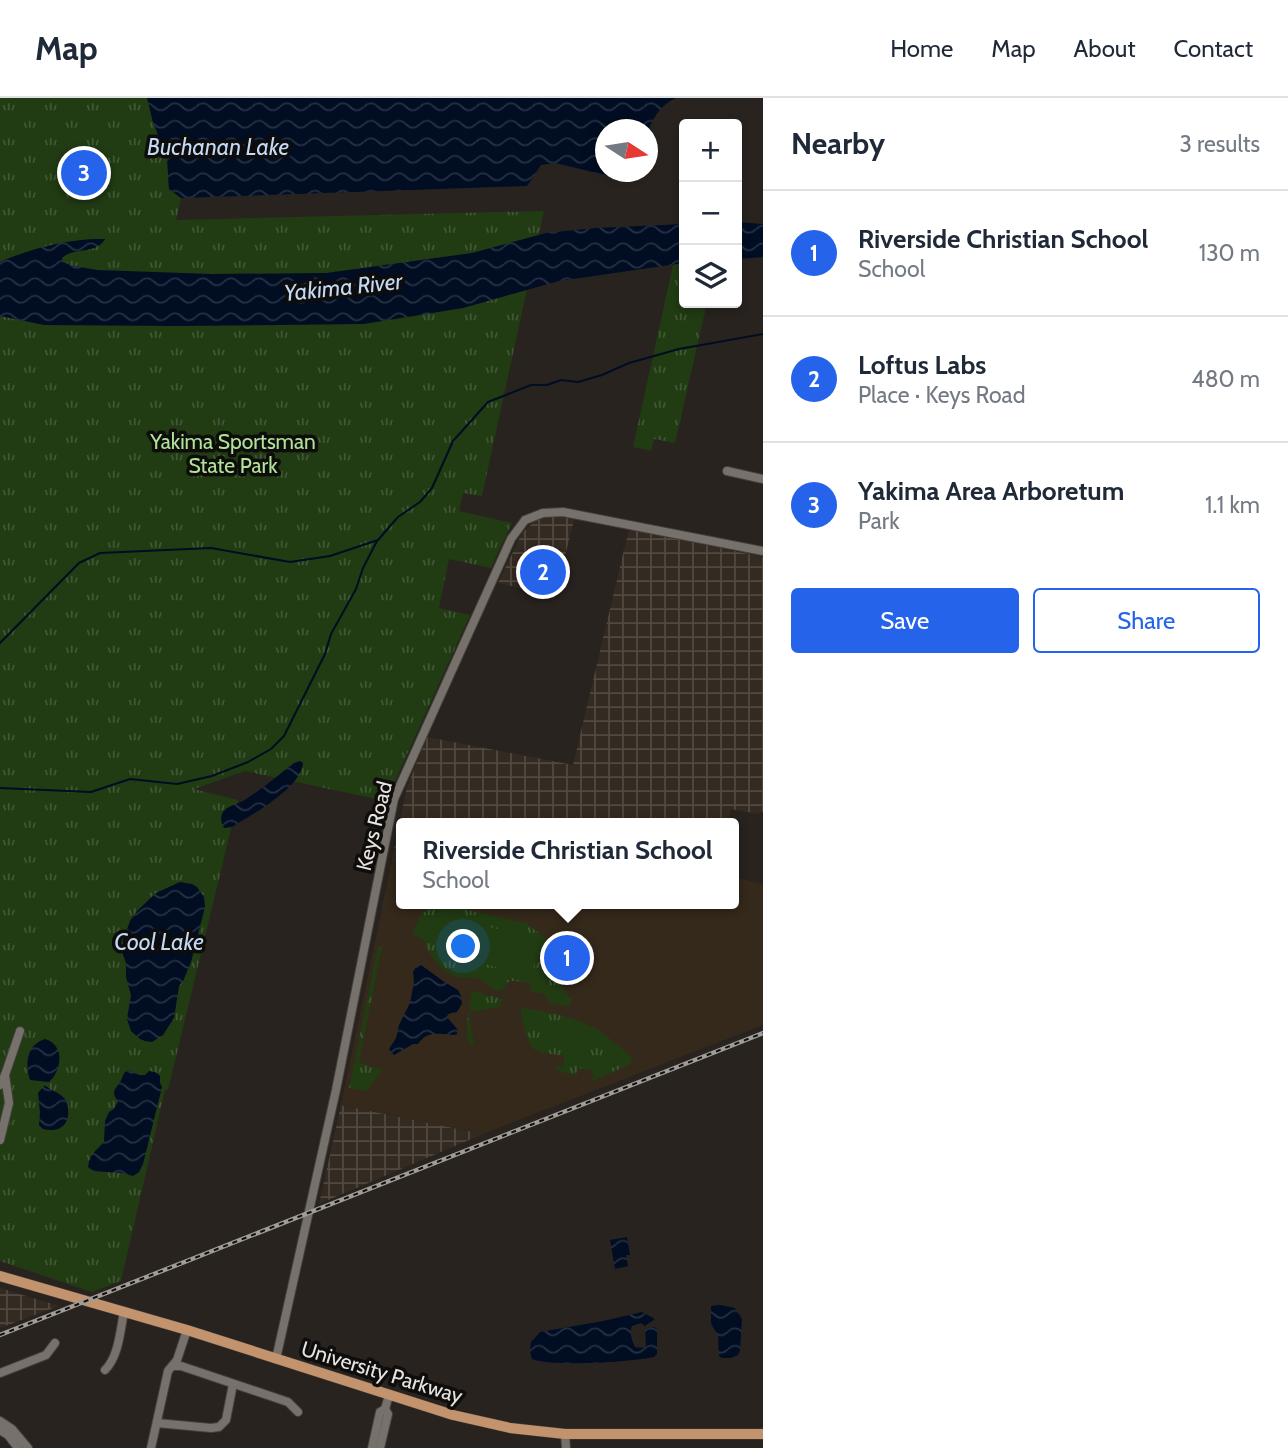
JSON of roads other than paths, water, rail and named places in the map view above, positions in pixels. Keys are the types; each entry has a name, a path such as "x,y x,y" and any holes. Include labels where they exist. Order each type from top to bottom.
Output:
{"main road":[{"name":"University Parkway","path":"0,1276 187,1330 453,1415 510,1428 565,1434 763,1434"}],"street":[{"path":"727,471 763,478"},
{"name":"Keys Road","path":"276,1359 334,1102 394,799 511,540 525,520 543,513 563,512 763,551"},
{"path":"0,1085 20,1031"},
{"path":"0,1140 9,1103 5,1075"},
{"path":"104,1370 114,1358 124,1312"},
{"path":"151,1448 168,1371 177,1360 187,1330"},
{"path":"0,1373 46,1355 55,1343"},
{"path":"173,1366 181,1366 288,1402 298,1412"},
{"path":"157,1423 219,1427 226,1420 233,1384"},
{"path":"376,1447 388,1414 385,1409 389,1395"},
{"path":"0,1421 12,1429 28,1448"},
{"path":"0,1430 8,1435 18,1448"},
{"path":"565,1434 566,1448"}],"water":[{"name":"Buchanan Lake","path":"147,98 676,98 666,104 654,119 595,119 595,172 555,163 541,165 527,186 181,198 169,189 167,158"},
{"path":"742,222 763,224 763,257 742,259"},
{"name":"Yakima River","path":"679,224 679,264 559,281 463,308 364,324 44,325 0,316 0,262 38,248 65,242 105,239 96,247 62,258 63,262 74,266 97,270 212,274 326,273 472,253 546,233"},
{"path":"300,761 303,763 300,772 285,791 241,822 224,828 221,818 225,810 250,797"},
{"name":"Cool Lake","path":"180,882 197,887 204,897 205,907 191,962 179,986 174,1018 163,1035 152,1042 145,1041 131,1031 127,1019 131,995 122,952 123,940 137,911 156,893"},
{"path":"421,965 458,990 462,1003 456,1013 448,1014 447,1017 458,1030 457,1034 430,1035 394,1055 389,1049 410,1003 413,972"},
{"path":"45,1039 56,1047 58,1052 57,1071 49,1082 30,1080 28,1056 34,1046"},
{"path":"128,1070 139,1075 155,1072 160,1076 162,1087 143,1164 133,1176 93,1171 88,1167 90,1158 104,1142 105,1121 118,1101 114,1092"},
{"path":"45,1085 62,1096 67,1103 67,1120 62,1127 54,1130 43,1129 39,1125 38,1093"},
{"path":"627,1237 630,1255 626,1255 628,1266 615,1269 610,1240"},
{"path":"711,1306 735,1308 742,1319 740,1351 731,1358 719,1356 718,1337 711,1323"},
{"path":"642,1312 655,1319 645,1326 641,1323 632,1326 632,1339 635,1347 644,1348 645,1330 654,1327 657,1329 657,1354 654,1357 573,1363 532,1359 531,1342 540,1332"}],"waterway":[{"path":"0,643 79,563 100,553 211,548 290,562 330,556 378,540 398,517 420,502 432,488 453,441 488,402 531,385 547,385 561,380 578,382 629,363 679,349 763,334"},
{"path":"0,788 91,792 130,779 177,784 212,776 248,762 271,749 284,736 377,541"}],"railway":[{"path":"0,1335 763,1033"}],"place":[{"name":"Yakima Area Arboretum","path":"84,173"},
{"name":"Loftus Labs","path":"543,572"},
{"name":"Riverside Christian School","path":"567,958"}],"park label":[{"name":"Yakima Sportsman State Park","path":"233,453"}]}
